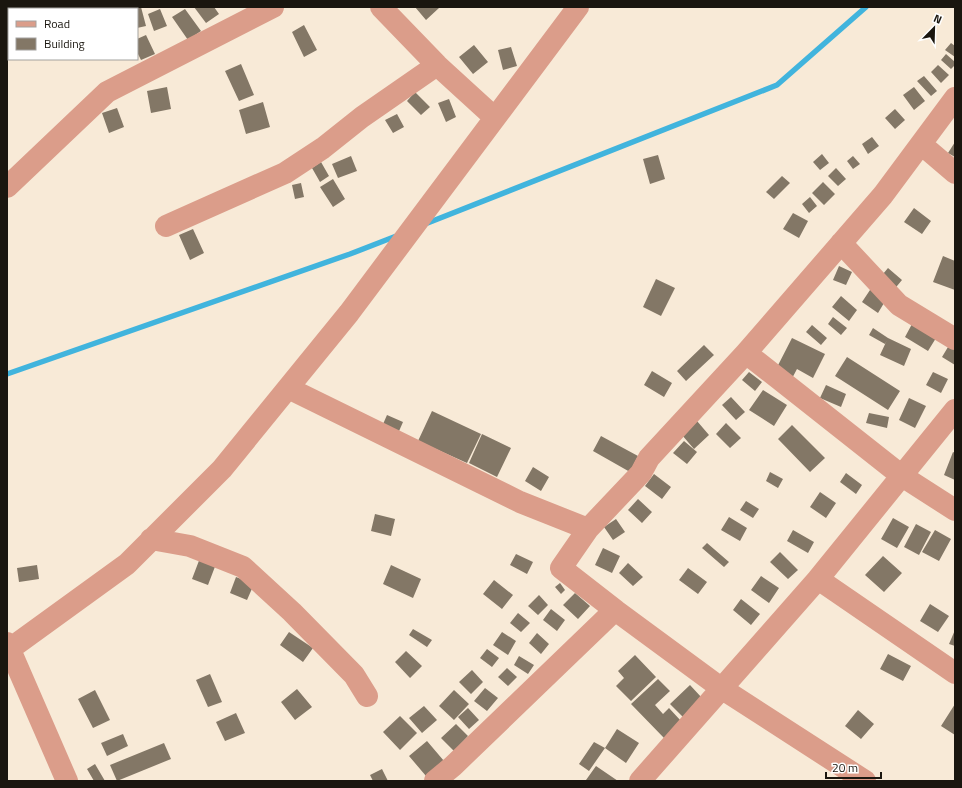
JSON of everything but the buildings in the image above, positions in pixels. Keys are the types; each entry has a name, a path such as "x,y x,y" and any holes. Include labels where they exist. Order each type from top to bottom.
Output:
{"street":[{"path":"7,187 107,92 273,7"},
{"path":"382,7 437,65 495,118"},
{"path":"67,781 8,648 126,564 222,469 349,313 578,7"},
{"path":"166,226 285,173 323,148 362,117 437,65"},
{"path":"865,781 721,688 561,568 588,529 641,474 649,458 746,353 883,195 955,98"},
{"path":"921,144 955,173"},
{"path":"841,244 900,304 955,339"},
{"path":"746,353 902,476 955,510"},
{"path":"288,388 520,502 588,529"},
{"path":"640,781 818,579 955,410"},
{"path":"151,539 190,546 243,567 292,612 354,675 367,696"},
{"path":"818,579 955,673"},
{"path":"435,781 454,766 615,610"}],"waterway":[{"path":"425,224 777,85 866,7"},
{"path":"7,374 350,254 399,235"}]}
